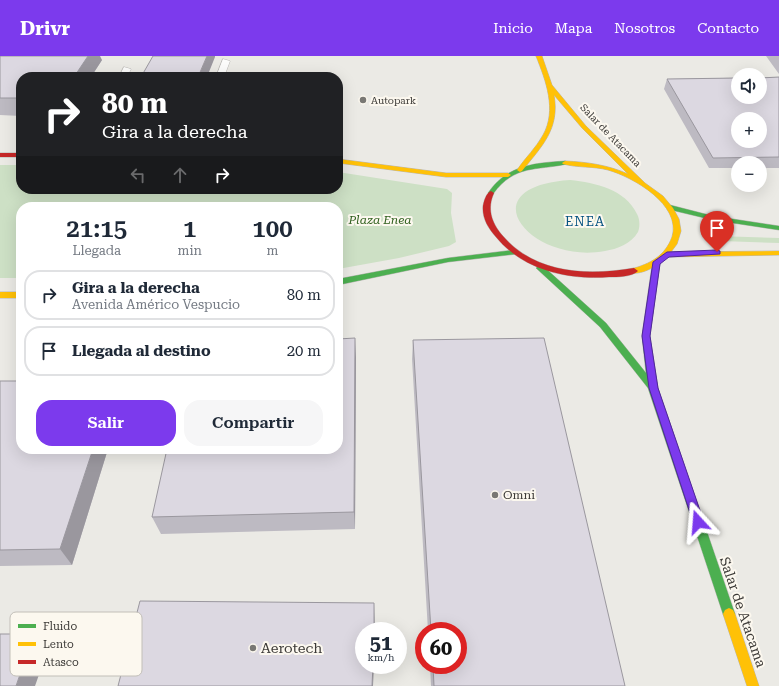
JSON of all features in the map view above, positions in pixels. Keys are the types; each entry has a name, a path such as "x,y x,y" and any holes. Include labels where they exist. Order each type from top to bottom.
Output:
{"main road":[{"name":"Salar de Atacama","path":"520,170 550,128 552,119 549,84 540,56"},
{"name":"Salar de Atacama","path":"549,84 584,127 642,183"},
{"path":"0,155 16,155"},
{"path":"343,162 446,176 508,175 520,170 549,164 582,164 613,170 642,183 659,195 670,206 676,218 678,237 674,246 667,255 656,263 623,273 604,275 570,273 536,265 514,252 494,232 486,212 487,202 491,192 508,175"},
{"path":"670,206 713,218 779,228"},
{"path":"343,281 369,278 470,255 514,252"},
{"path":"667,255 779,252"},
{"name":"Salar de Atacama","path":"656,263 646,336 653,388 753,686"},
{"name":"Salar de Atacama","path":"536,265 572,295 603,325 653,388"},
{"path":"0,295 16,295"}],"lane":[{"path":"222,72 226,61"}],"green space":[{"name":"Plaza Enea","path":"0,165 16,165 16,194 343,194 343,173 447,189 452,193 451,213 456,242 449,246 399,258 343,268 343,202 16,202 16,278 0,278"},
{"path":"570,180 599,185 609,189 617,193 632,205 639,218 639,228 632,240 614,249 605,251 578,252 554,247 534,237 521,223 516,209 521,196 539,186"},
{"path":"716,236 779,238 779,243 721,241 716,239"}],"building":[{"path":"0,56 88,56 77,72 16,72 16,98 0,98"},
{"path":"153,56 207,56 200,72 144,72"},
{"path":"779,77 779,157 731,156 731,158 713,158 667,79 731,78 731,104 767,104 767,78"},
{"path":"355,338 354,512 152,517 166,454 343,454 343,339"},
{"name":"Omni","path":"544,338 625,686 434,686 433,674 467,674 467,622 430,622 413,340"},
{"path":"0,381 16,381 16,454 91,454 60,549 0,550"},
{"name":"Aerotech","path":"140,601 374,603 374,622 355,622 355,674 373,674 372,686 118,686 121,676 142,676 142,612 137,612"},
{"path":"0,634 10,634 10,676 19,676 16,686 0,686"}],"traffic: fast":[{"path":"491,193 497,184 514,172 544,164 565,163"},
{"path":"670,207 713,218 779,228"},
{"path":"343,281 448,260 514,252"},
{"path":"656,263 646,336 653,388 729,614"},
{"path":"540,268 603,325 652,386"}],"traffic: slow":[{"path":"520,170 543,140 552,120 553,111 551,92 539,56"},
{"path":"549,85 584,127 642,183"},
{"path":"343,162 446,175 508,175"},
{"path":"565,163 583,164 614,170 650,189 670,208 676,219 677,231 670,250 662,259 652,265 634,271"},
{"path":"667,255 779,253"},
{"path":"0,295 16,295"},
{"path":"729,614 753,686"}],"traffic: jam":[{"path":"0,155 16,155"},
{"path":"491,193 487,202 489,221 506,245 521,257 556,271 576,274 596,275 634,271"}],"place":[{"name":"Autopark","path":"363,100"},
{"name":"Omni","path":"495,495"},
{"name":"Aerotech","path":"253,648"}],"district":[{"name":"ENEA","path":"585,221"}],"route":[{"path":"698,522 653,388 646,336 650,297 656,263 667,255 717,252"}]}
